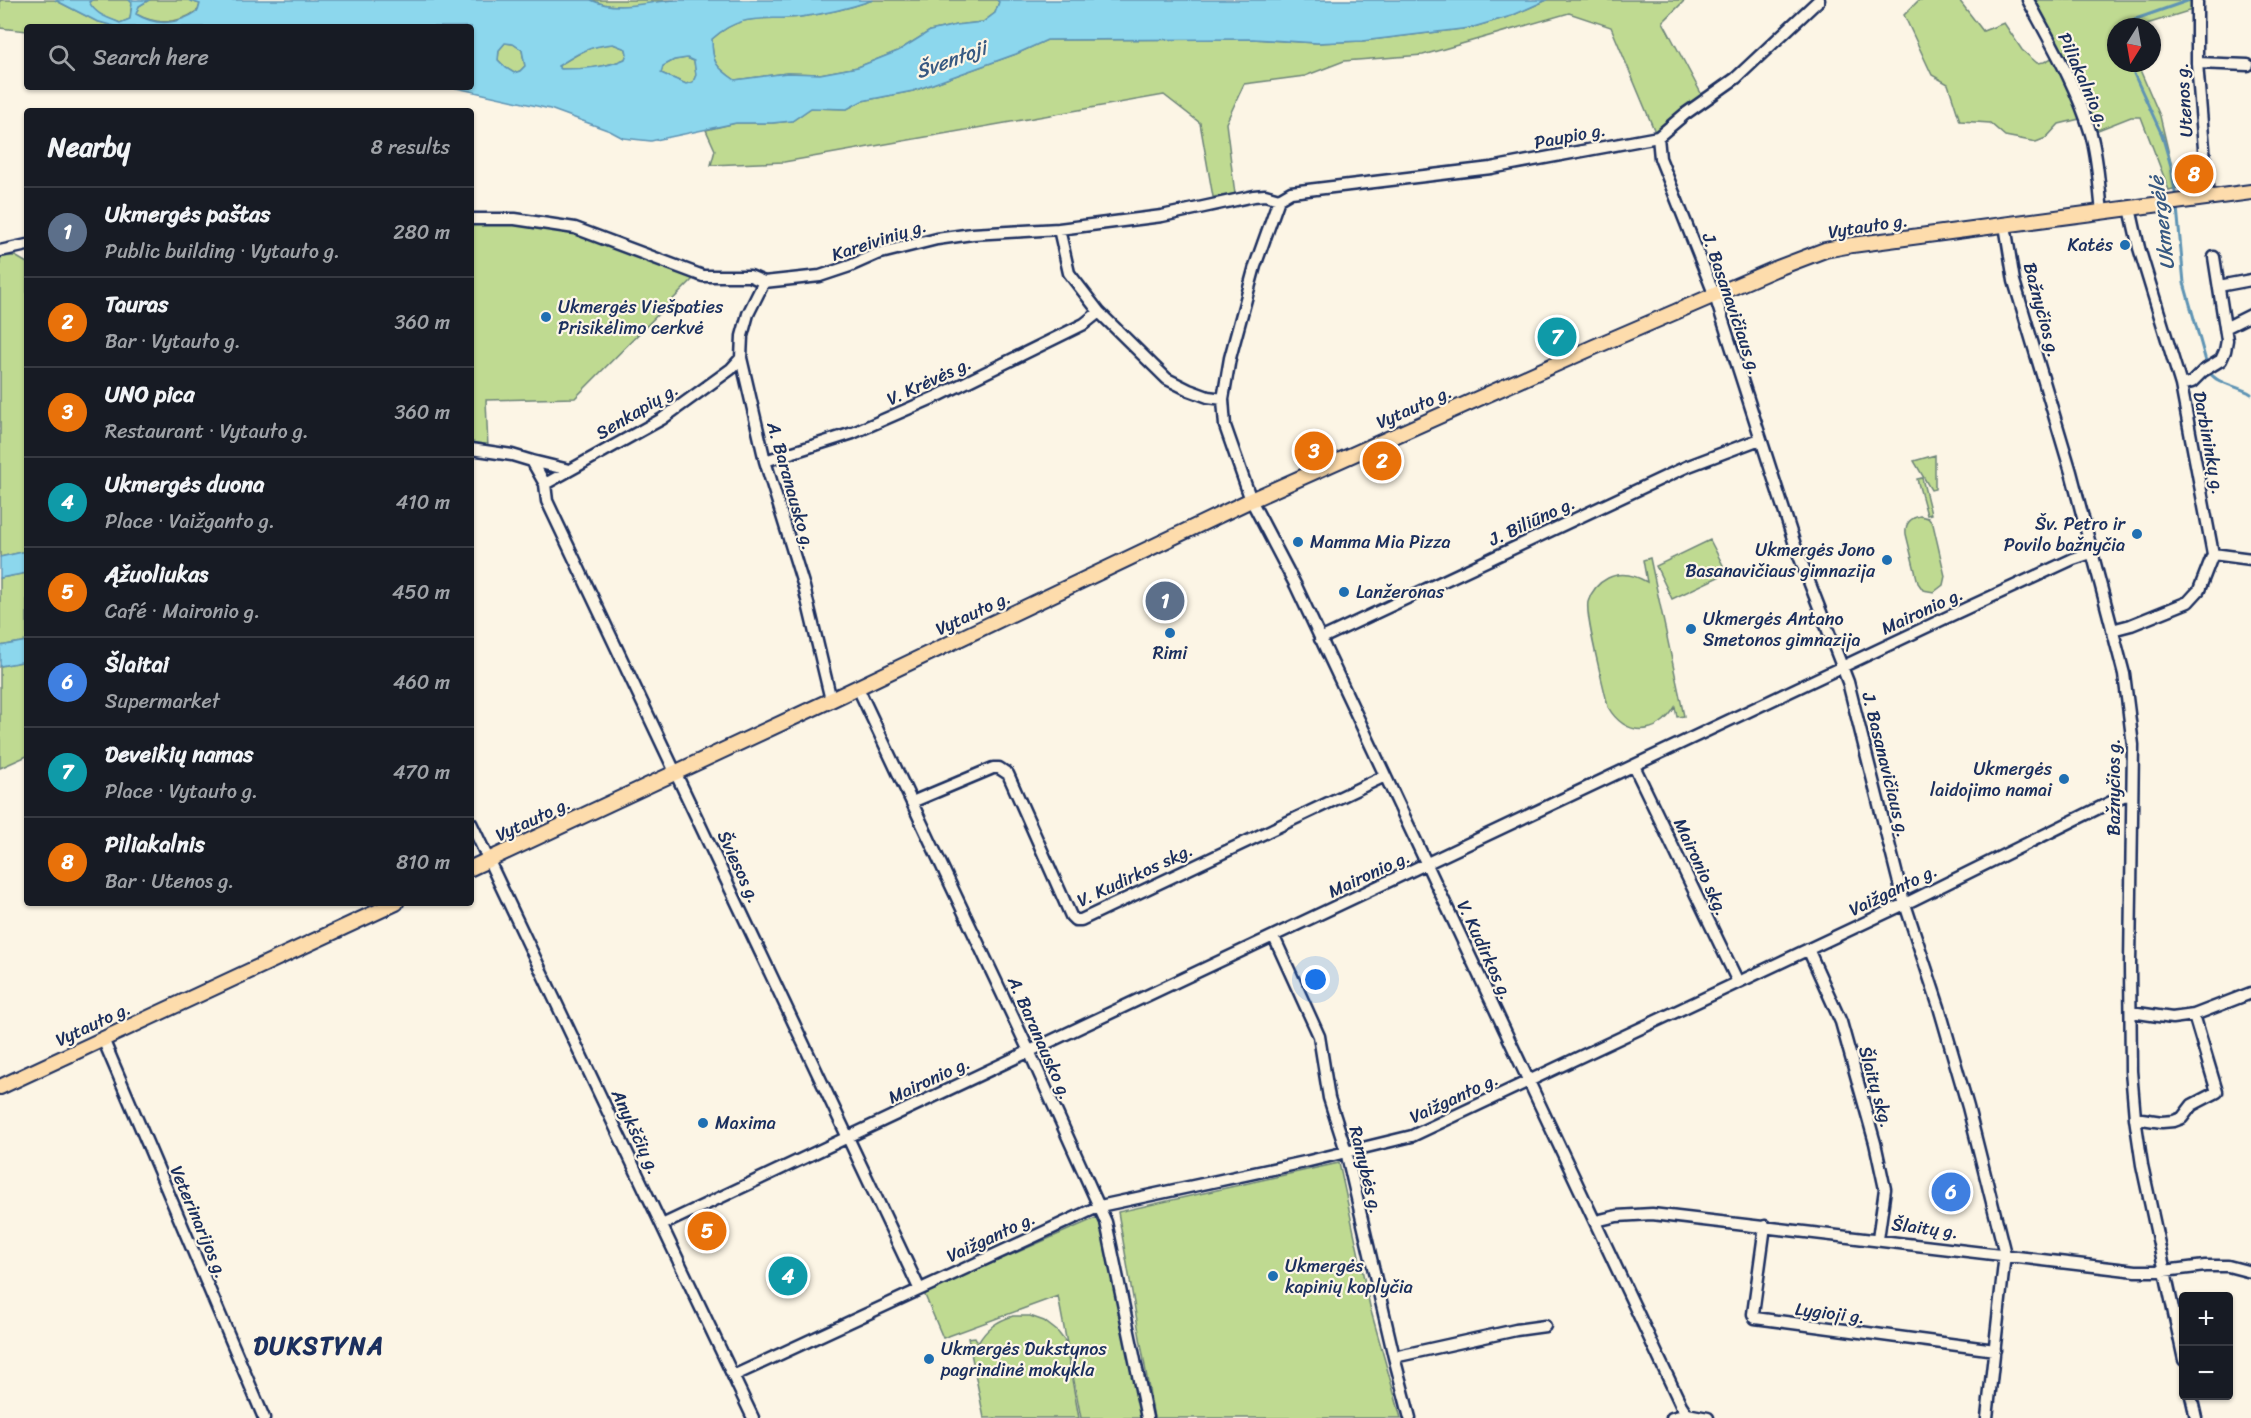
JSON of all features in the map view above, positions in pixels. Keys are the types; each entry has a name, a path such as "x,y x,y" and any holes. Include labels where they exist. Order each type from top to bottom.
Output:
{"main road":[{"name":"Vytauto g.","path":"474,867 858,688 1251,500 1775,269 1826,250 2251,192"},
{"name":"Vytauto g.","path":"0,1087 390,906"}],"street":[{"name":"Paupio g.","path":"1059,229 1162,216 1254,196 1265,195 1279,199 1291,192 1491,168 1658,137 1685,114 1736,78 1819,0"},
{"name":"Piliakalnio g.","path":"2028,0 2066,73 2088,124 2103,212"},
{"name":"Utenos g.","path":"2197,4 2197,63 2208,197"},
{"path":"2197,63 2248,64"},
{"name":"J. Basanavičiaus g.","path":"1658,137 1660,158 1715,296 1796,548 1842,667 1905,903 1942,1018 2005,1254 1987,1418"},
{"path":"1251,500 1225,426 1223,399 1225,379 1255,266 1279,199"},
{"name":"Darbininkų g.","path":"2130,208 2139,248 2181,385 2213,554"},
{"name":"Kareivinių g.","path":"474,219 515,219 575,228 704,276 750,276 764,282 820,276 850,267 877,254 937,239 972,234 1059,229"},
{"name":"Bažnyčios g.","path":"2005,225 2014,281 2071,472 2124,674 2129,705 2133,745 2131,1071 2142,1165 2181,1346"},
{"path":"1059,229 1069,273 1099,312 1167,379 1208,397 1223,399"},
{"path":"0,251 24,246"},
{"path":"2181,385 2192,382 2208,368 2222,360 2225,351 2225,328 2214,257"},
{"path":"2219,286 2251,280"},
{"name":"A. Baranausko g.","path":"764,282 748,314 742,336 741,358 765,461 804,587 831,700"},
{"name":"V. Krėvės g.","path":"765,461 853,433 940,395 1084,324 1099,312"},
{"path":"2225,328 2251,315"},
{"name":"Senkapių g.","path":"545,484 662,418 731,369 741,358"},
{"name":"J. Biliūno g.","path":"1320,639 1686,467 1760,439"},
{"path":"474,449 512,455 569,470"},
{"name":"Šviesos g.","path":"532,461 545,484 547,501 919,1288"},
{"name":"V. Kudirkos g.","path":"1251,500 1320,639 1681,1405 1688,1414"},
{"name":"Maironio g.","path":"662,1225 1842,667 2073,559 2091,553"},
{"path":"2112,630 2131,625 2187,602 2199,590 2213,554 2228,558 2251,559"},
{"name":"A. Baranausko g.","path":"858,688 1100,1206 1106,1222 1147,1418"},
{"name":"Maironio skg.","path":"1634,766 1738,982"},
{"name":"V. Kudirkos skg.","path":"912,802 993,768 1005,770 1075,921 1385,776"},
{"name":"Vaižganto g.","path":"733,1376 1100,1206 1412,1136 1905,903 2123,796 2131,795"},
{"name":"Anykščių g.","path":"474,829 753,1418"},
{"name":"Ramybės g.","path":"1274,937 1319,1036 1329,1098 1346,1151 1410,1418"},
{"name":"Šlaitų skg.","path":"1808,949 1841,1022 1875,1143 1885,1189 1878,1239"},
{"path":"2131,1012 2172,1018 2194,1015 2251,993"},
{"path":"2135,1118 2162,1122 2174,1121 2182,1118 2192,1105 2217,1092 2194,1015"},
{"name":"Veterinarijos g.","path":"103,1039 264,1418"},
{"name":"Šlaitų g.","path":"1596,1221 1617,1216 1652,1214 2005,1254 2124,1270 2164,1271 2228,1266 2251,1272"},
{"name":"Lygioji g.","path":"1765,1226 1755,1318 1995,1350"},
{"path":"1394,1357 1516,1330 1545,1326"},
{"path":"2192,1400 2196,1418"},
{"path":"1672,1418 1688,1414 1708,1418"}],"green space":[{"path":"0,0 55,0 106,24 24,24 24,31 0,28"},
{"path":"92,0 129,0 132,2 130,19 120,23 106,18 92,6 89,2"},
{"path":"149,0 188,0 200,4 198,10 190,15 175,21 160,22 136,14 139,6"},
{"path":"591,0 675,0 643,5 611,6"},
{"path":"873,0 997,0 999,2 995,13 983,22 930,31 898,51 858,67 820,74 787,73 735,80 719,68 714,59 712,39 734,24 754,19 819,14"},
{"path":"1547,0 1685,0 1663,22 1703,97 1655,132 1611,27 1569,13 1423,55 1344,61 1305,76 1244,84 1226,123 1235,194 1213,197 1200,123 1164,95 784,162 711,165 715,150 706,130 736,123 792,121 811,108 847,109 862,101 913,91 1016,54 1047,40 1253,39 1317,43 1362,41 1470,28 1511,16"},
{"path":"1919,0 1959,0 1983,31 2004,23 2022,50 2037,63 2060,54 2033,0 2193,0 2192,10 2161,20 2107,18 2107,72 2141,72 2160,116 2177,188 2169,190 2141,117 2131,117 2093,132 2088,117 2059,124 2046,138 2036,142 2005,136 1990,123 1960,121 1948,84 1932,75 1904,15"},
{"path":"505,43 513,44 522,50 525,66 520,71 514,73 498,60 499,50"},
{"path":"613,44 626,49 625,59 610,64 577,69 561,69 558,66 590,48"},
{"path":"687,58 694,61 696,75 693,82 686,84 661,73 663,66 674,60"},
{"path":"474,222 509,223 575,232 694,278 575,398 486,400 488,448 474,447"},
{"path":"15,256 24,261 24,552 0,557 0,257"},
{"path":"1935,455 1935,489 1931,490 1914,461"},
{"path":"1922,478 1931,514 1927,515 1917,479"},
{"path":"1920,516 1928,518 1933,524 1945,576 1943,585 1934,592 1923,590 1918,583 1906,534 1909,522"},
{"path":"1710,540 1727,573 1672,599 1656,566"},
{"path":"1650,558 1684,716 1677,717 1675,707 1659,724 1641,730 1623,724 1608,707 1592,637 1588,602 1598,585 1613,576 1628,575 1647,582 1643,560"},
{"path":"24,574 24,642 0,646 0,578"},
{"path":"24,662 24,757 0,768 0,666"},
{"path":"1339,1163 1371,1311 1401,1418 1154,1418 1118,1212"},
{"path":"1098,1217 1103,1230 1141,1418 1081,1418 1058,1296 943,1338 924,1293"},
{"path":"1013,1316 1030,1316 1044,1321 1065,1341 1079,1418 984,1418 968,1338 975,1337 978,1343 993,1326"}],"water":[{"name":"Šventoji","path":"55,0 92,0 89,2 95,10 120,23 130,19 132,3 129,0 149,0 139,6 136,14 152,21 168,22 183,19 198,11 200,4 188,0 591,0 612,6 623,6 677,0 873,0 809,16 743,21 723,30 712,39 714,59 719,68 735,80 787,73 820,74 858,67 898,51 930,31 983,22 995,13 999,2 997,0 1547,0 1511,16 1470,28 1362,41 1317,43 1253,39 1047,40 1016,54 913,91 862,101 847,109 811,108 792,121 736,123 651,141 623,138 550,109 465,90 474,90 474,24 106,24","holes":["505,43 513,44 522,50 525,66 520,71 514,73 498,60 499,50","613,44 626,49 625,59 610,64 577,69 561,69 558,66 597,46","687,58 694,61 696,75 693,82 686,84 661,73 663,66 674,60"]},
{"path":"24,552 24,574 0,578 0,557"},
{"path":"24,642 24,662 0,666 0,646"}],"waterway":[{"name":"Ukmergėlė","path":"2139,18 2190,0"},
{"name":"Ukmergėlė","path":"2133,72 2162,135 2171,166 2176,198"},
{"name":"Ukmergėlė","path":"2177,207 2184,283 2207,365"},
{"name":"Ukmergėlė","path":"2209,371 2216,379 2251,394"}],"place":[{"name":"Piliakalnis","path":"2194,174"},
{"name":"Katės","path":"2125,245"},
{"name":"Ukmergės Viešpaties Prisikėlimo cerkvė","path":"546,317"},
{"name":"Deveikių namas","path":"1557,337"},
{"name":"UNO pica","path":"1314,451"},
{"name":"Tauras","path":"1382,461"},
{"name":"Šv. Petro ir Povilo bažnyčia","path":"2137,534"},
{"name":"Mamma Mia Pizza","path":"1298,542"},
{"name":"Ukmergės Jono Basanavičiaus gimnazija","path":"1887,560"},
{"name":"Lanžeronas","path":"1344,592"},
{"name":"Ukmergės paštas","path":"1165,601"},
{"name":"Ukmergės Antano Smetonos gimnazija","path":"1691,629"},
{"name":"Rimi","path":"1170,633"},
{"name":"Ukmergės laidojimo namai","path":"2064,779"},
{"name":"Maxima","path":"703,1123"},
{"name":"Šlaitai","path":"1951,1192"},
{"name":"Ąžuoliukas","path":"707,1231"},
{"name":"Ukmergės duona","path":"788,1276"},
{"name":"Ukmergės kapinių koplyčia","path":"1273,1276"},
{"name":"Ukmergės Dukstynos pagrindinė mokykla","path":"929,1359"}],"district":[{"name":"DUKSTYNA","path":"319,1346"}]}
